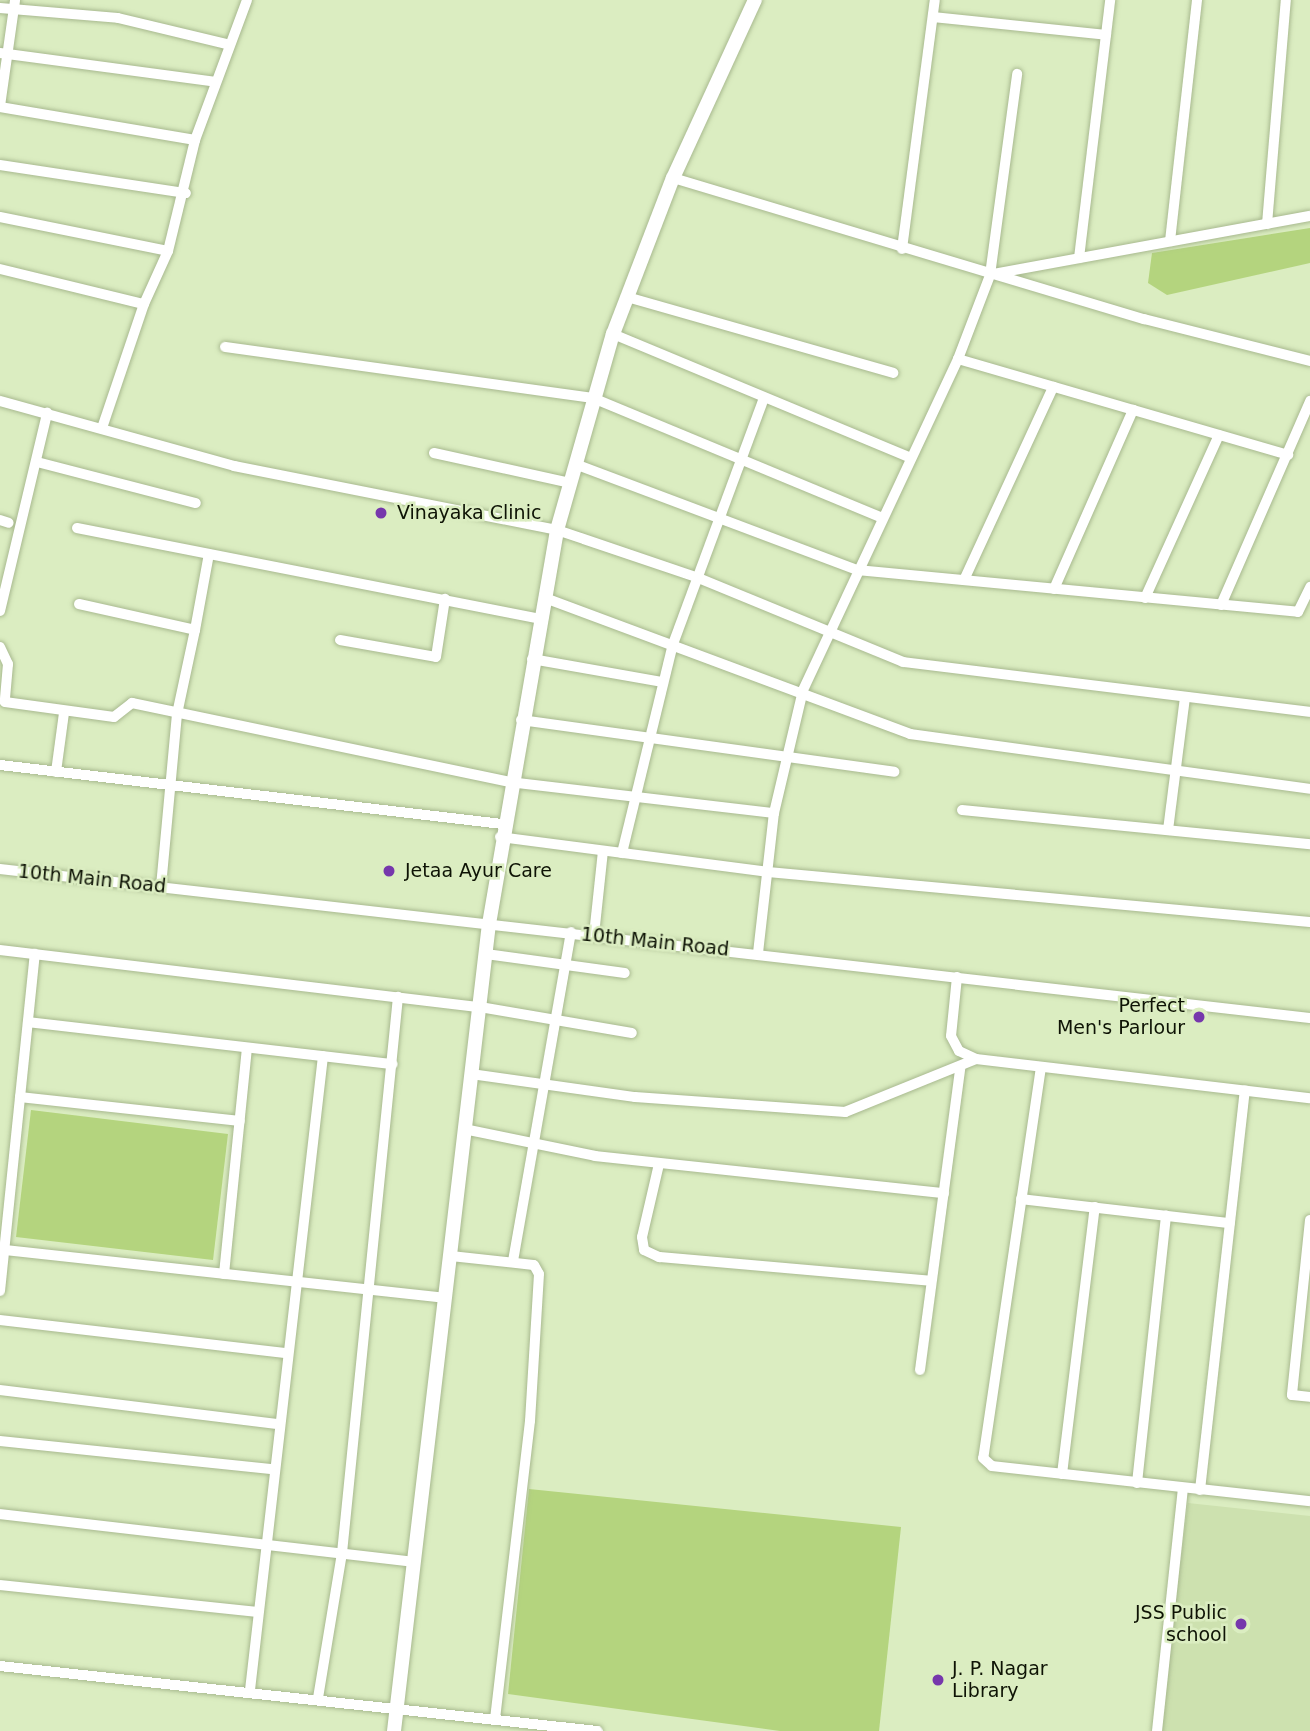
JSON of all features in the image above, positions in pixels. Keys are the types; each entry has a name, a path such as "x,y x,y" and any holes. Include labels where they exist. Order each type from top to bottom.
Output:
{"street":[{"path":"102,428 144,304 168,251 186,193 195,140 216,82 226,44 247,0"},
{"path":"394,1731 501,831 557,530 613,334 673,178 755,0"},
{"path":"902,249 935,0"},
{"path":"1079,258 1110,0"},
{"path":"1170,242 1197,0"},
{"path":"1267,223 1286,0"},
{"path":"0,8 14,4 118,18 226,44"},
{"path":"14,4 5,53 0,107 195,140"},
{"path":"933,18 1106,35"},
{"path":"5,53 216,82"},
{"path":"758,953 774,813 803,690 908,457 958,359 990,275 1017,74"},
{"path":"0,165 186,193"},
{"path":"673,178 990,275 1310,361"},
{"path":"990,275 1310,216"},
{"path":"0,217 168,251"},
{"path":"0,269 144,304"},
{"path":"627,297 893,373"},
{"path":"613,334 908,457"},
{"path":"225,347 593,398 881,517"},
{"path":"958,359 1287,456"},
{"path":"964,580 1053,387"},
{"path":"622,853 633,797 673,644 764,398"},
{"path":"0,401 234,466 557,530 696,578 903,662 1310,712"},
{"path":"1221,605 1310,401"},
{"path":"1054,589 1133,410"},
{"path":"0,611 47,413"},
{"path":"1145,598 1219,435"},
{"path":"435,453 570,483"},
{"path":"37,462 196,503"},
{"path":"575,464 718,521 857,570 1298,612 1310,587"},
{"path":"77,528 540,619"},
{"path":"161,887 167,787 177,714 209,554"},
{"path":"545,598 803,690 911,734 1310,789"},
{"path":"340,640 436,657 445,600"},
{"path":"79,604 195,630"},
{"path":"0,648 8,664 3,700 64,713 114,717 129,703 509,782 774,813"},
{"path":"533,659 663,682"},
{"path":"1168,831 1185,697"},
{"path":"56,772 64,713"},
{"path":"521,720 894,772"},
{"path":"0,765 501,831 603,851 768,872 1310,922"},
{"path":"962,810 1310,844"},
{"path":"593,935 603,851"},
{"name":"10th Main Road","path":"0,869 758,953 1310,1018"},
{"path":"513,1261 530,1138 568,967 571,932"},
{"path":"0,950 480,1007 632,1033"},
{"path":"0,1291 35,954"},
{"path":"486,954 625,973"},
{"path":"957,977 951,1036 958,1051 976,1059 1310,1098"},
{"path":"318,1698 342,1553 398,997"},
{"path":"28,1022 393,1064"},
{"path":"223,1275 247,1048"},
{"path":"250,1690 271,1469 297,1283 323,1056"},
{"path":"471,1074 544,1080 635,1097 845,1112 960,1069 976,1059"},
{"path":"1041,1067 983,1458 992,1466 1310,1501"},
{"path":"920,1370 960,1069"},
{"path":"1200,1490 1245,1091"},
{"path":"20,1097 240,1121"},
{"path":"464,1129 530,1138 595,1156 944,1193"},
{"path":"659,1164 642,1237 644,1250 659,1257 931,1281"},
{"path":"1021,1199 1230,1223"},
{"path":"1062,1474 1095,1207"},
{"path":"1137,1483 1166,1216"},
{"path":"1310,1220 1292,1395 1310,1397"},
{"path":"5,1250 446,1298"},
{"path":"451,1256 534,1265 539,1274 530,1421 495,1717"},
{"path":"0,1320 287,1353"},
{"path":"0,1390 277,1423"},
{"path":"0,1441 271,1469"},
{"path":"1157,1731 1183,1488"},
{"path":"0,1514 414,1562"},
{"path":"0,1585 258,1612"},
{"path":"0,1666 397,1706 597,1731"}],"shaded area":[{"name":"JSS Public school","path":"1188,1503 1310,1516 1310,1731 1159,1731"}],"green space":[{"path":"1310,228 1310,263 1167,295 1148,283 1152,253"},
{"path":"31,1110 228,1134 213,1260 16,1237"},
{"path":"529,1489 901,1527 879,1731 780,1731 508,1694"}],"place":[{"name":"Vinayaka Clinic","path":"381,513"},
{"name":"Jetaa Ayur Care","path":"389,871"},
{"name":"Perfect Men's Parlour","path":"1199,1017"},
{"name":"JSS Public school","path":"1241,1624"},
{"name":"J. P. Nagar Library","path":"938,1680"}]}
